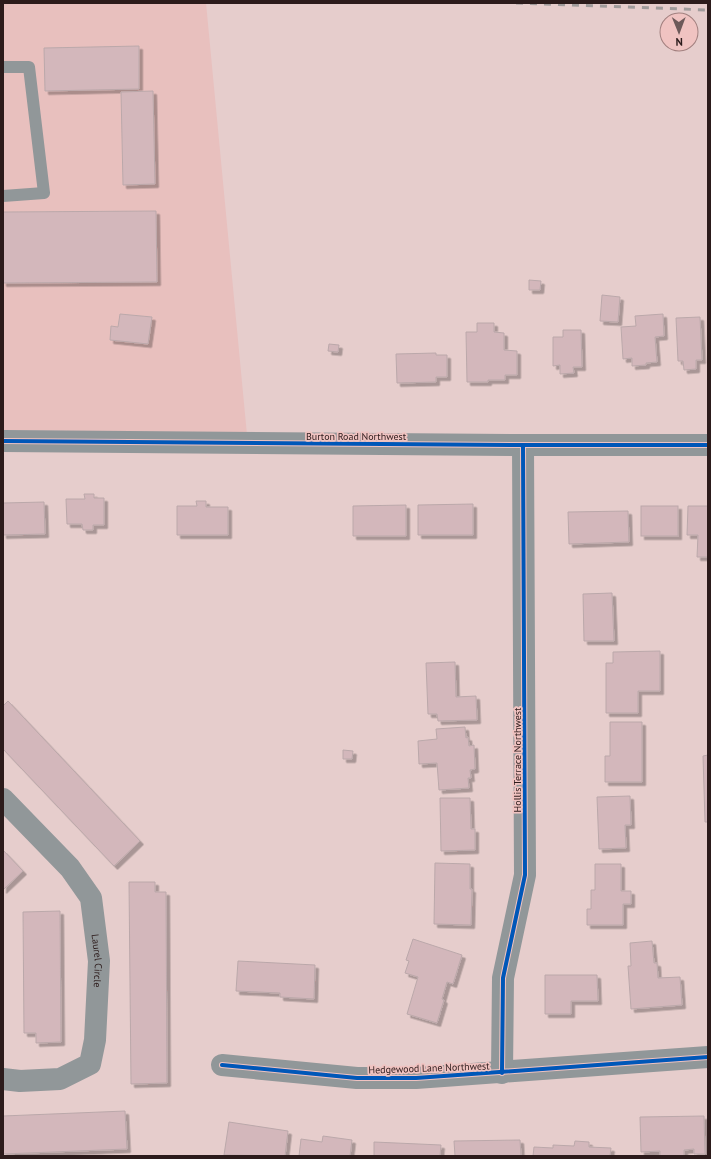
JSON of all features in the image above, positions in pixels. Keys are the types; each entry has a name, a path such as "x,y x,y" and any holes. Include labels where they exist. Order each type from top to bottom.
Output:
{"street":[{"name":"Burton Road Northwest","path":"3,442 708,445"},
{"name":"Hollis Terrace Northwest","path":"502,1073 503,978 525,875 523,445"},
{"name":"Laurel Circle","path":"3,799 70,868 91,898 99,961 95,1040 90,1064 60,1079 20,1081 3,1079"},
{"name":"Hedgewood Lane Northwest","path":"222,1065 357,1078 416,1078 708,1057"}],"lane":[{"path":"3,67 29,67 44,193 3,196"}],"shaded area":[{"path":"3,3 206,3 247,435 3,440"}],"building":[{"path":"139,46 139,89 45,91 44,48"},
{"path":"153,91 155,184 123,185 121,92"},
{"path":"156,211 157,282 3,283 3,212"},
{"path":"529,280 541,281 540,290 529,290"},
{"path":"602,295 620,297 618,322 600,321"},
{"path":"120,314 152,317 148,344 110,340 111,326 118,327"},
{"path":"663,314 664,336 655,337 657,362 646,363 646,365 632,366 632,358 623,359 621,327 636,326 635,316"},
{"path":"700,317 702,360 696,360 696,369 684,370 683,361 678,361 676,318"},
{"path":"477,323 494,323 494,332 504,333 504,350 517,351 517,375 505,375 505,380 467,382 466,332 477,332"},
{"path":"563,330 581,330 582,367 573,367 574,373 560,374 560,365 553,366 553,337 563,337"},
{"path":"329,344 339,345 338,352 328,351"},
{"path":"436,353 436,355 447,355 447,377 436,377 436,382 397,383 396,354"},
{"path":"84,494 94,494 94,498 104,498 104,525 93,525 93,530 83,530 82,524 67,524 66,499 85,499"},
{"path":"196,501 206,501 206,507 228,507 228,535 177,535 177,506 197,506"},
{"path":"44,502 45,534 3,535 3,503"},
{"path":"473,504 473,535 418,535 418,505"},
{"path":"406,505 406,536 353,536 353,506"},
{"path":"641,506 678,506 678,536 641,536"},
{"path":"688,506 708,506 708,557 697,557 698,535 687,535"},
{"path":"628,511 629,542 569,544 568,512"},
{"path":"612,593 614,641 584,641 583,594"},
{"path":"660,651 660,691 638,691 638,713 606,713 606,663 613,663 613,652"},
{"path":"455,662 456,697 476,696 477,720 438,721 437,714 428,714 426,663"},
{"path":"8,701 140,841 114,866 3,749 3,706"},
{"path":"610,722 642,722 642,782 605,782 605,756 610,756"},
{"path":"465,727 466,738 468,737 469,746 474,745 475,769 470,770 471,778 468,778 469,788 439,790 437,763 419,764 418,741 437,739 436,729"},
{"path":"343,750 353,751 352,759 343,759"},
{"path":"708,755 708,822 705,822 703,756"},
{"path":"630,796 631,825 625,825 626,848 599,849 597,797"},
{"path":"440,798 470,798 471,829 475,829 475,850 441,851"},
{"path":"3,850 23,871 3,890"},
{"path":"435,863 470,864 470,889 472,889 471,925 434,924"},
{"path":"595,864 621,864 621,891 631,891 631,904 623,904 623,925 587,925 587,909 591,909 591,890 595,890"},
{"path":"129,882 155,882 155,892 166,892 167,1083 131,1084"},
{"path":"60,911 61,1042 36,1043 36,1033 24,1033 23,912"},
{"path":"413,939 462,955 453,984 447,982 442,999 444,1000 437,1023 407,1014 418,977 405,973 409,961 406,960"},
{"path":"652,941 654,963 657,963 658,978 680,977 682,1005 631,1009 628,966 631,966 630,943"},
{"path":"238,961 315,965 314,999 280,997 280,993 236,991"},
{"path":"545,975 597,975 598,1001 571,1001 571,1014 545,1014"},
{"path":"125,1111 127,1149 3,1154 3,1116"},
{"path":"704,1116 705,1154 694,1154 694,1149 684,1150 684,1156 660,1156 660,1151 641,1152 640,1117"},
{"path":"229,1122 288,1131 285,1156 224,1155"},
{"path":"323,1136 352,1140 350,1156 299,1156 301,1139 322,1142"},
{"path":"520,1140 521,1156 455,1156 454,1141"},
{"path":"575,1141 589,1142 589,1147 611,1148 610,1156 533,1156 534,1147 553,1148 553,1145 574,1146"},
{"path":"374,1142 441,1145 440,1156 374,1156"}],"railway":[{"path":"516,3 708,10"}],"cycle path":[{"path":"3,441 708,445"},
{"path":"502,1073 503,978 525,875 523,445"},
{"path":"222,1065 357,1078 416,1078 708,1057"}]}
